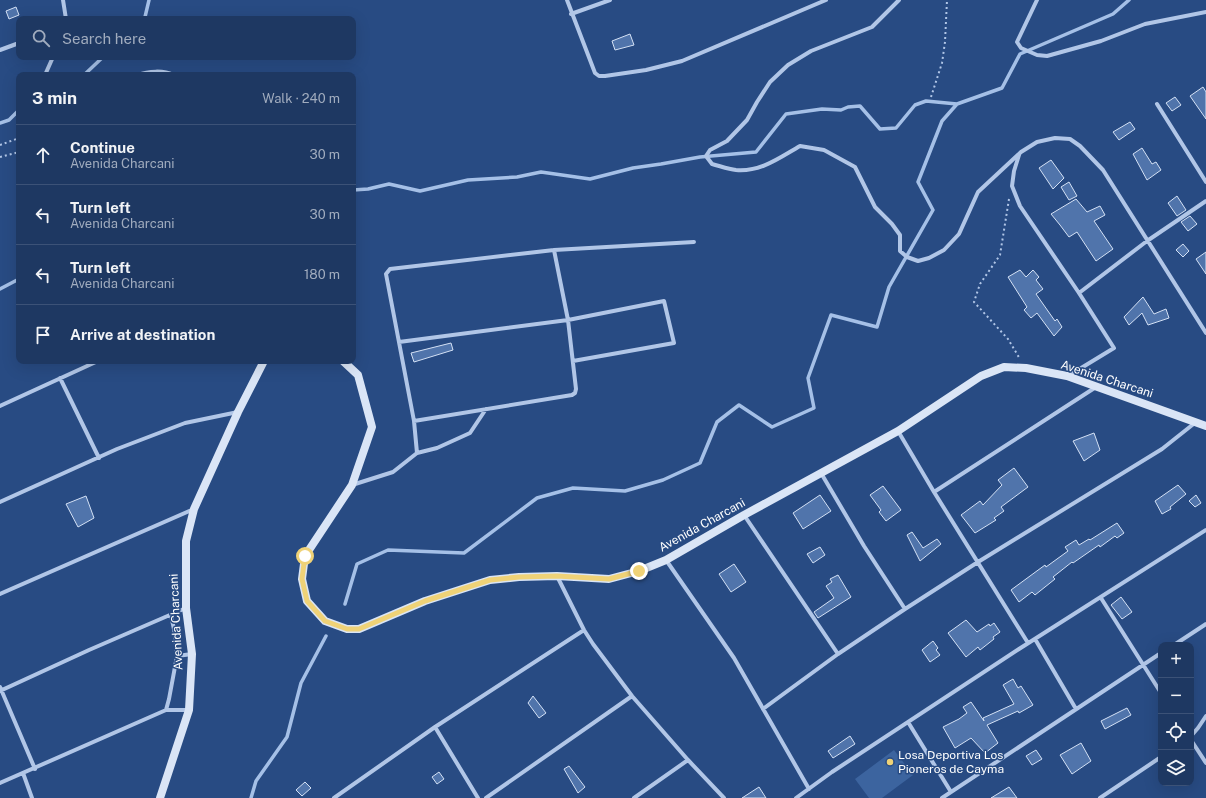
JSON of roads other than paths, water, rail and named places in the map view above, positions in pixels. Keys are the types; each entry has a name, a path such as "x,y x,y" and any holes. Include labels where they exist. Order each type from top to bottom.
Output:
{"main road":[{"name":"Avenida Charcani","path":"160,798 189,710 192,654 186,608 186,541 194,508 238,412 262,364"},
{"name":"Avenida Charcani","path":"346,364 358,375 372,427 352,485 305,556 302,579 307,601 325,621 347,629 359,629 425,601 490,580 519,577 557,576 609,579 639,571 666,560 744,515 898,431 982,376 1004,367 1026,368 1067,376 1206,426"}],"street":[{"path":"63,0 66,16"},
{"path":"567,0 595,73 599,76 646,70 682,61 826,0"},
{"path":"572,14 610,0"},
{"path":"899,0 872,27 811,51 788,64 770,82 747,120 727,141 710,150 706,156 712,164 736,170 752,170 770,165 800,146 824,150 855,167 875,207 892,224 900,235 900,251 907,258 918,261 929,258 944,250 959,234 978,192 1019,155 1037,142 1055,138 1070,139 1080,146 1103,170 1206,333"},
{"path":"1037,0 1018,42 1021,48 1037,55 1046,56 1101,41 1145,24 1206,12"},
{"path":"0,50 16,44"},
{"path":"46,72 52,60"},
{"path":"1156,104 1206,182"},
{"path":"1019,155 1014,171 1012,186 1020,206 1114,348 1067,376"},
{"path":"1078,292 1147,241 1206,201"},
{"path":"417,453 414,421 386,274 390,269 554,250 694,242"},
{"path":"414,421 572,395 575,393 576,389 568,320 554,250"},
{"path":"399,342 568,320 664,301 674,343 573,361"},
{"path":"0,406 91,364"},
{"path":"60,378 98,458"},
{"path":"934,492 1097,386"},
{"path":"352,485 393,472 417,453 437,448 470,433 486,409"},
{"path":"0,502 117,449 185,424 238,412"},
{"path":"763,709 838,654 905,609 978,562 1162,449 1197,422"},
{"path":"898,431 1028,644"},
{"path":"821,473 864,546 905,609"},
{"path":"0,594 194,508"},
{"path":"744,515 838,654"},
{"path":"796,798 908,722 1206,530"},
{"path":"666,560 734,658 809,789"},
{"path":"557,576 584,630 632,696 688,760 724,798"},
{"path":"1101,598 1158,688"},
{"path":"35,769 1,690 186,608"},
{"path":"166,710 177,656 175,634 171,615"},
{"path":"1179,642 1206,624"},
{"path":"334,798 435,727 584,630"},
{"path":"1035,639 1076,709"},
{"path":"177,656 192,654"},
{"path":"942,798 1158,655"},
{"path":"486,798 632,696"},
{"path":"0,783 35,769 166,710 189,710"},
{"path":"1194,733 1206,716"},
{"path":"908,722 951,792"},
{"path":"435,727 478,798"},
{"path":"1194,745 1206,763"},
{"path":"1100,798 1158,759"},
{"path":"634,798 688,760"},
{"path":"23,773 32,798"}],"waterway":[{"path":"145,16 149,0"},
{"path":"345,604 357,564 388,550 464,553 537,498 573,488 625,491 663,480 700,463 717,422 739,405 772,427 814,408 808,378 831,315 877,327 889,287 933,210 918,182 942,121 957,104 1002,88 1020,54 1113,14 1129,0"},
{"path":"87,72 100,60"},
{"path":"356,190 368,189 389,184 420,191 468,180 517,177 541,172 590,179 633,168 700,157 756,152 786,114 822,109 841,110 848,107 860,106 880,129 896,128 915,105 926,101 957,104"},
{"path":"0,123 9,120 16,113"},
{"path":"0,289 16,281"},
{"path":"251,798 256,781 287,737 301,683 326,636"}],"place":[{"name":"Losa Deportiva Los Pioneros de Cayma","path":"890,762"}]}
